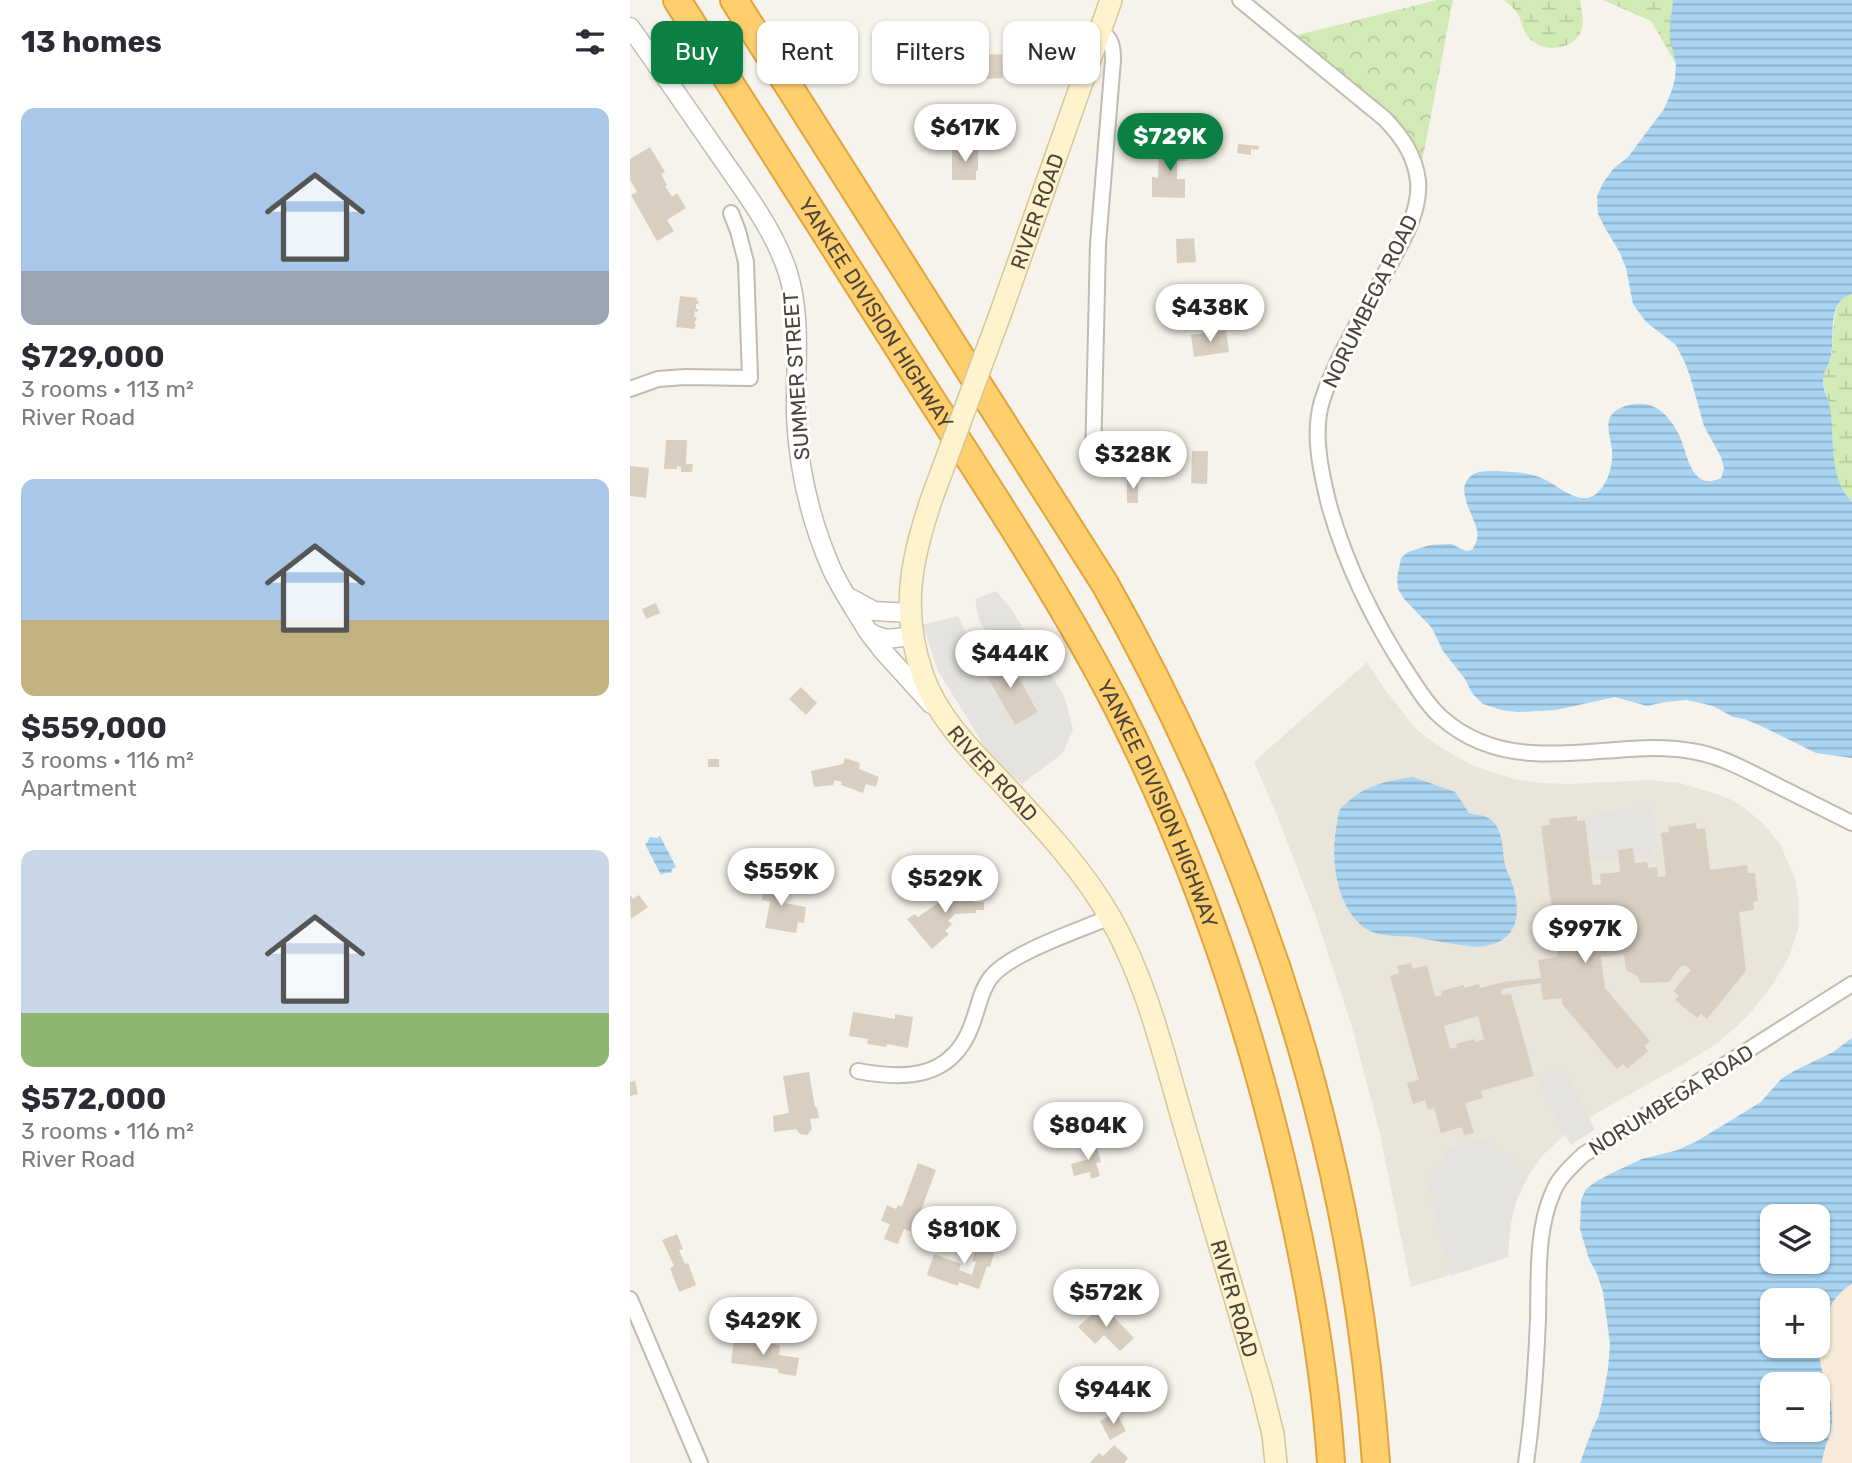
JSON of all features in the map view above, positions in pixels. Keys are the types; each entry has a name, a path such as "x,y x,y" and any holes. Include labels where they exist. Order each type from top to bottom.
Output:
{"highway":[{"name":"YANKEE DIVISION HIGHWAY","path":"677,0 1038,566 1129,730 1179,841 1231,979 1269,1109 1304,1258 1319,1349 1331,1463"},
{"path":"734,0 1091,561 1157,680 1210,792 1279,972 1321,1119 1354,1279 1376,1463"},
{"path":"1304,1258 1302,1337 1315,1463"}],"main road":[{"name":"RIVER ROAD","path":"1100,32 1111,0"},
{"name":"RIVER ROAD","path":"1082,84 933,495 914,559 910,590 912,635 927,687 948,722 1077,869 1110,917 1129,954 1158,1035 1268,1413 1276,1463"}],"street":[{"name":"NORUMBEGA ROAD","path":"1240,0 1385,119 1408,147 1415,164 1418,183 1412,218 1330,379 1321,404 1318,444 1320,466 1332,514 1354,573 1384,636 1427,701 1440,716 1472,739 1493,747 1528,753 1574,754 1658,747 1693,751 1734,764 1852,823"},
{"name":"SUMMER STREET","path":"630,27 744,190 767,227 788,272 797,327 796,416 802,468 820,537 833,570 867,630 948,722"},
{"path":"1093,461 1098,237 1113,60 1109,37 1100,32"},
{"path":"630,389 658,379 750,378 746,262 731,213"},
{"path":"847,596 855,603 874,611 910,613"},
{"path":"867,630 886,639 912,635"},
{"path":"858,1071 895,1076 923,1073 943,1064 958,1049 971,1028 978,1002 990,979 1003,966 1022,954 1110,917"},
{"name":"NORUMBEGA ROAD","path":"1526,1463 1534,1389 1541,1236 1550,1200 1559,1180 1583,1154 1852,984"},
{"path":"630,1299 700,1463"}],"shaded area":[{"path":"996,591 1012,610 1064,696 1073,729 1063,753 1022,784 1000,765 985,747 938,671 921,625 958,616 1014,723 1038,711 979,621 975,599"},
{"path":"1367,662 1416,729 1438,746 1474,766 1514,779 1542,783 1649,780 1680,783 1732,800 1763,823 1780,844 1795,878 1799,903 1798,929 1789,957 1771,987 1747,1017 1719,1042 1600,1111 1565,1135 1544,1154 1528,1176 1516,1201 1510,1227 1508,1257 1411,1287 1380,1134 1352,1027 1316,917 1254,762"},
{"path":"1653,804 1653,857 1590,861 1585,817"},
{"path":"1560,1064 1595,1129 1571,1145 1537,1082"},
{"path":"1479,1138 1494,1145 1530,1172 1516,1201 1510,1227 1508,1257 1450,1276 1425,1175 1435,1172 1449,1148"},
{"path":"1852,1284 1852,1463 1822,1463 1827,1442 1830,1442 1832,1410 1830,1372 1824,1372 1819,1358 1830,1358 1830,1309 1844,1288"}],"green space":[{"path":"1437,0 1453,0 1418,183 1408,147 1286,38"},
{"path":"1504,0 1580,0 1583,17 1579,36 1573,42 1558,48 1542,46 1528,37 1518,14"},
{"path":"1603,0 1673,0 1670,25 1676,64 1651,21"},
{"path":"1852,294 1852,502 1844,493 1836,471 1830,410 1823,378 1831,358 1837,309 1843,296"}],"water":[{"path":"1673,0 1852,0 1852,294 1838,304 1835,311 1831,356 1823,382 1830,408 1836,470 1844,492 1852,502 1852,758 1816,753 1713,706 1687,700 1647,706 1615,697 1556,710 1517,712 1483,704 1472,693 1465,679 1443,651 1432,628 1398,589 1401,558 1408,552 1430,545 1451,544 1466,551 1472,550 1478,533 1466,502 1464,488 1466,481 1474,474 1491,471 1529,474 1578,497 1593,496 1603,486 1611,466 1609,419 1625,406 1645,404 1661,411 1678,432 1692,470 1697,476 1711,481 1721,478 1724,469 1721,457 1704,426 1685,363 1676,345 1646,322 1633,304 1626,268 1598,214 1597,196 1603,183 1613,169 1628,157 1664,109 1672,90 1676,64 1670,38"},
{"path":"1413,777 1455,792 1469,813 1488,818 1498,828 1517,910 1513,928 1500,941 1476,947 1382,935 1365,928 1347,907 1337,880 1335,865 1335,836 1340,810 1356,795 1371,787"},
{"path":"660,836 676,867 671,873 661,875 645,844 650,837"},
{"path":"1852,1038 1852,1284 1837,1296 1830,1307 1830,1288 1760,1288 1760,1358 1820,1358 1822,1372 1760,1372 1760,1442 1827,1442 1822,1463 1580,1463 1602,1402 1610,1344 1603,1292 1580,1229 1581,1200 1586,1189 1642,1159 1678,1150 1697,1141 1761,1102 1781,1079 1833,1052"},
{"path":"1830,1399 1832,1420 1830,1434"}],"building":[{"path":"1002,54 1003,78 989,79 989,55"},
{"path":"1238,144 1259,146 1258,150 1251,149 1251,155 1237,153"},
{"path":"1159,145 1188,146 1187,161 1177,161 1177,179 1185,179 1185,198 1152,197 1152,177 1158,178"},
{"path":"650,147 665,172 661,174 667,185 665,186 672,197 677,193 686,208 667,220 674,231 657,241 631,195 637,192 630,180 630,159"},
{"path":"978,148 976,180 952,180 952,150"},
{"path":"1194,238 1196,262 1177,263 1176,239"},
{"path":"680,296 697,298 699,301 696,304 698,312 695,311 694,317 697,317 694,329 676,327"},
{"path":"1226,330 1229,352 1194,357 1191,335"},
{"path":"666,440 687,440 686,464 693,464 692,472 681,472 681,467 677,466 677,469 664,469"},
{"path":"1192,451 1208,451 1207,484 1191,483"},
{"path":"630,466 649,468 646,498 630,496"},
{"path":"1138,479 1138,503 1127,503 1127,480"},
{"path":"656,603 660,613 646,619 642,609"},
{"path":"1006,655 1038,712 1015,725 982,668"},
{"path":"801,687 817,703 806,715 789,699"},
{"path":"845,758 860,763 859,769 879,777 876,787 866,784 863,793 835,780 833,785 814,787 811,771 843,764"},
{"path":"708,759 719,759 719,767 708,767"},
{"path":"1577,816 1577,821 1585,820 1593,885 1601,884 1600,874 1620,872 1618,850 1633,848 1635,863 1647,862 1648,868 1657,867 1658,877 1666,876 1661,833 1669,832 1668,827 1696,823 1697,829 1705,828 1710,870 1747,865 1748,873 1755,873 1758,901 1753,902 1754,910 1739,912 1746,971 1707,1019 1701,1014 1697,1018 1675,1000 1679,996 1673,991 1691,970 1686,966 1681,966 1669,982 1641,983 1637,976 1626,970 1624,954 1601,957 1605,988 1650,1041 1644,1046 1648,1051 1627,1069 1623,1064 1617,1069 1562,1004 1562,998 1543,1000 1541,983 1501,989 1502,995 1511,994 1534,1076 1481,1091 1483,1098 1465,1103 1474,1133 1464,1135 1462,1127 1441,1133 1434,1108 1428,1110 1425,1100 1413,1104 1407,1083 1419,1080 1390,976 1399,973 1397,966 1411,963 1413,969 1427,965 1435,997 1442,995 1441,991 1464,985 1464,988 1479,984 1480,988 1541,978 1538,960 1558,957 1541,826 1550,825 1549,819","holes":["1478,1016 1484,1039 1456,1044 1457,1047 1450,1049 1444,1026"]},
{"path":"766,875 783,878 779,902 806,907 804,923 798,922 796,933 765,928 770,902 762,900"},
{"path":"973,887 974,902 984,902 984,910 955,914 948,921 952,924 945,931 949,934 932,949 907,919 915,914 918,917 944,899 947,902 952,898 952,888"},
{"path":"630,895 633,899 639,895 648,907 631,919"},
{"path":"853,1012 895,1019 895,1014 913,1017 908,1048 867,1044 868,1039 849,1036"},
{"path":"809,1072 819,1118 810,1119 812,1129 807,1135 800,1134 796,1129 774,1132 773,1116 789,1113 783,1076"},
{"path":"635,1081 638,1094 630,1096 630,1082"},
{"path":"1094,1140 1101,1162 1096,1163 1100,1176 1091,1179 1090,1172 1074,1176 1071,1164 1089,1159 1084,1143"},
{"path":"918,1163 936,1170 913,1232 904,1229 898,1244 884,1239 890,1224 881,1221 887,1205 896,1209 898,1205 902,1206"},
{"path":"677,1234 683,1249 679,1250 685,1264 688,1263 696,1285 679,1292 670,1268 674,1266 662,1240"},
{"path":"980,1237 995,1242 995,1250 979,1289 959,1282 958,1286 927,1275 934,1254 961,1264 959,1270 972,1275 976,1262 972,1261"},
{"path":"1102,1305 1134,1338 1120,1351 1104,1335 1095,1344 1078,1327"},
{"path":"734,1339 780,1345 779,1355 799,1358 796,1376 778,1373 778,1369 731,1363"},
{"path":"1116,1412 1126,1431 1110,1440 1100,1421"},
{"path":"1114,1445 1128,1458 1124,1463 1090,1463 1099,1453 1103,1456"}]}
